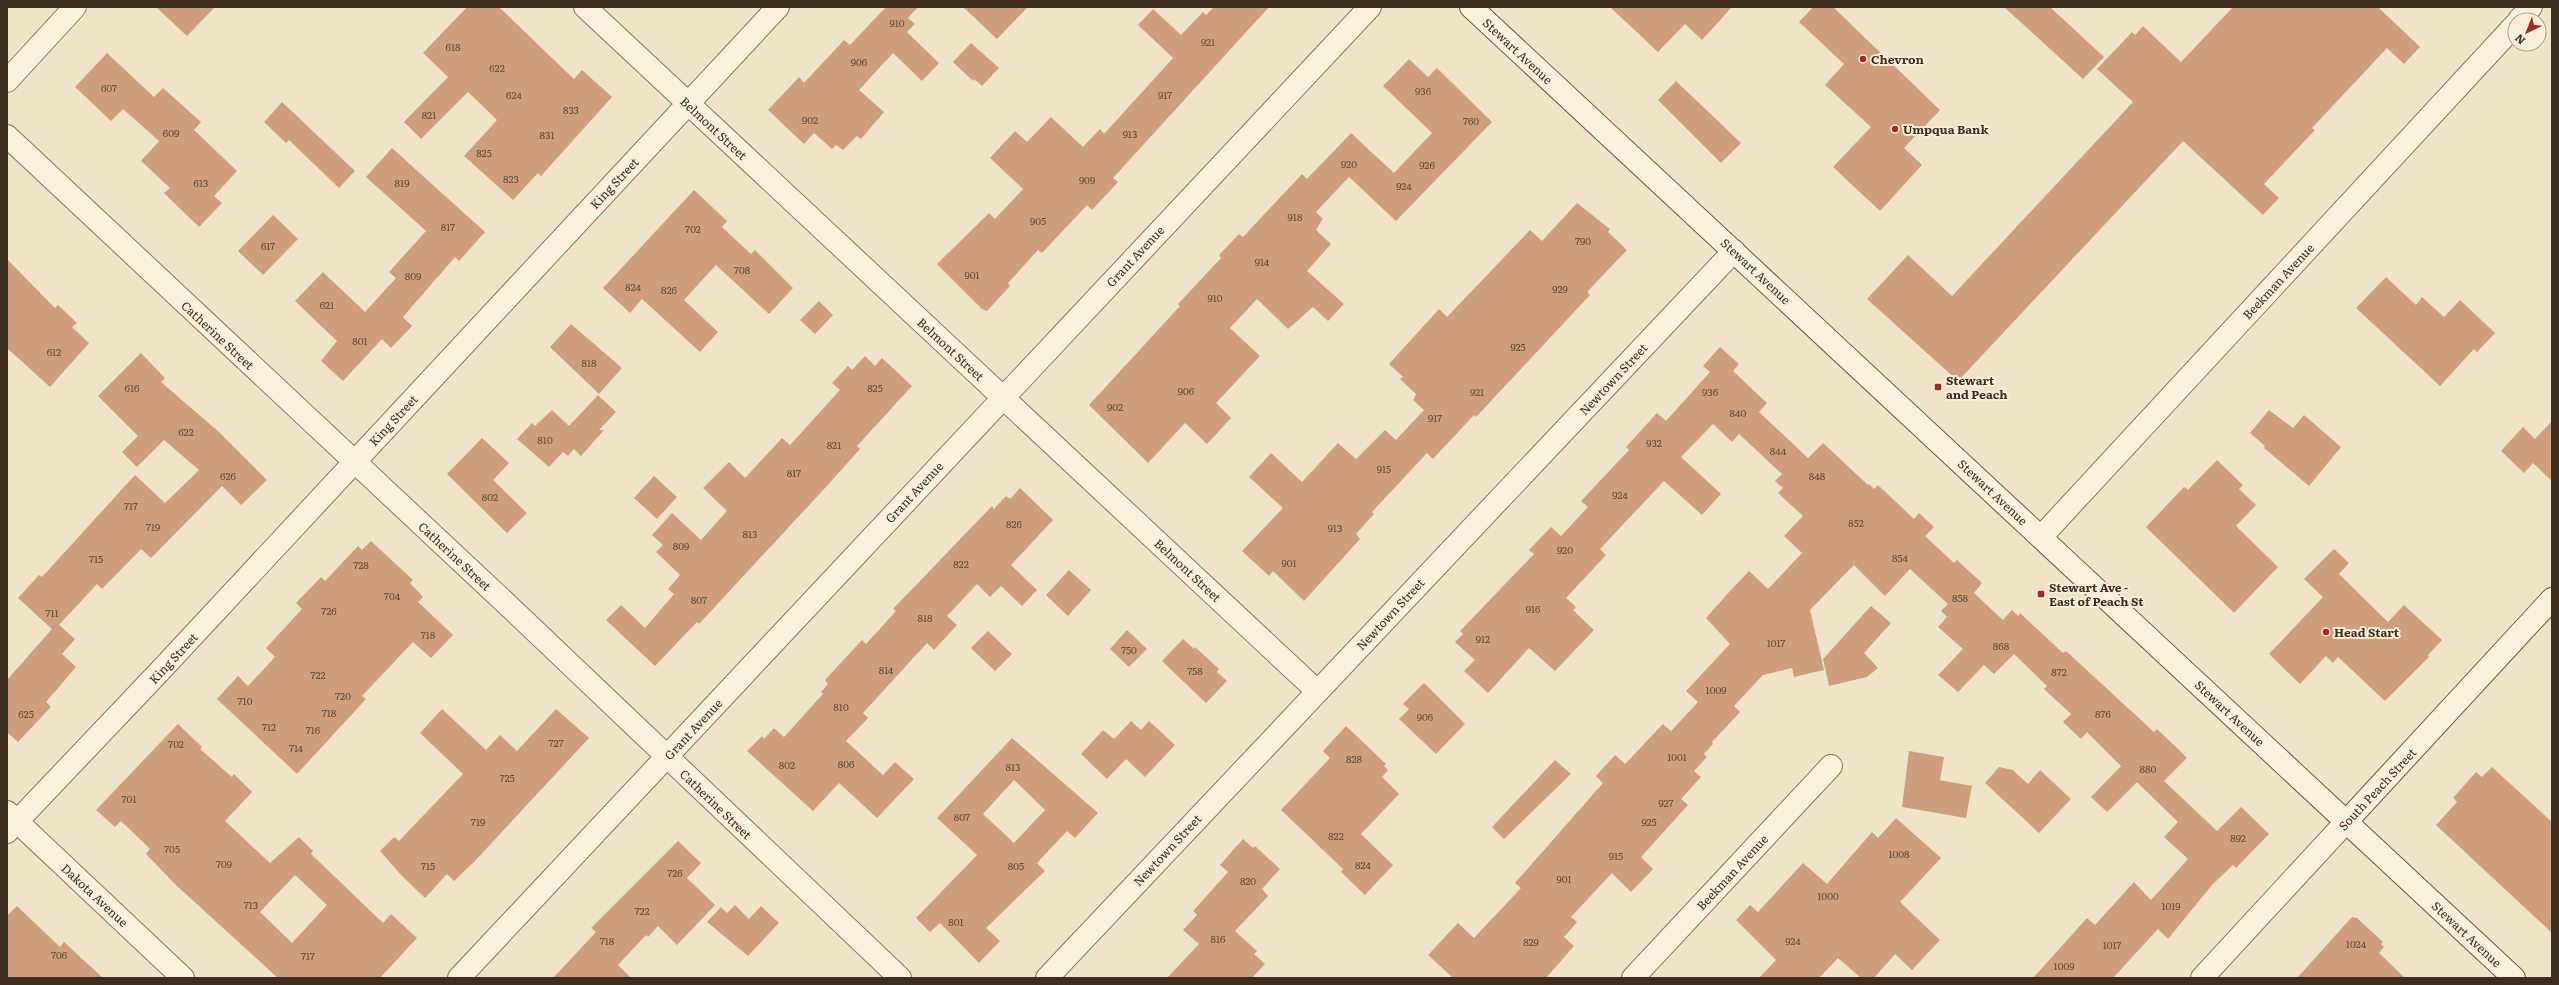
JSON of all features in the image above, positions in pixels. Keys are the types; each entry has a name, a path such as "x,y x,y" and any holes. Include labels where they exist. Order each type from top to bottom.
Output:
{"street":[{"path":"7,81 75,7"},
{"name":"Belmont Street","path":"585,7 1317,691"},
{"name":"King Street","path":"10,822 160,671 778,7"},
{"name":"Grant Avenue","path":"459,978 1002,397 1370,7"},
{"name":"Stewart Avenue","path":"1471,7 2514,978"},
{"name":"Beekman Avenue","path":"2041,537 2507,34"},
{"name":"Catherine Street","path":"7,136 900,978"},
{"name":"Newtown Street","path":"1047,978 1734,251"},
{"name":"South Peach Street","path":"2202,978 2552,599"},
{"name":"Beekman Avenue","path":"1633,978 1830,766"},
{"name":"Dakota Avenue","path":"10,822 183,978"}],"building":[{"path":"156,7 215,7 187,36"},
{"path":"467,7 499,7 574,79 582,70 612,97 541,176 538,173 513,200 464,156 497,120 468,92 421,139 404,122 448,77 423,53"},
{"path":"886,7 918,7 908,18 915,24 907,32 939,63 922,81 893,53 859,90 884,112 861,139 857,136 843,150 836,145 832,149 814,133 804,144 768,110 799,77 804,83 844,40 850,45"},
{"path":"963,7 1028,7 997,39"},
{"path":"1214,7 1269,7 1113,178 1118,182 1092,210 1087,205 1042,253 1038,250 1008,283 1010,286 987,311 982,309 937,264 989,213 995,219 1023,189 990,158 1015,131 1027,142 1051,117 1083,147 1100,129 1104,134 1173,58 1138,25 1153,9 1181,35 1203,12 1206,15"},
{"path":"1610,7 1732,7 1702,40 1685,24 1658,52"},
{"path":"1813,7 1833,7 1940,110 1904,148 1922,165 1880,211 1833,167 1871,127 1825,85 1844,64 1799,22"},
{"path":"2004,7 2050,7 2104,57 2083,79"},
{"path":"2233,7 2378,7 2420,47 2404,64 2387,48 2312,128 2315,130 2264,184 2279,198 2263,215 2183,141 1958,381 1867,299 1908,255 1952,296 2133,102 2097,69 2132,32 2135,35 2143,26 2181,62"},
{"path":"971,43 999,68 982,86 974,79 973,81 953,62"},
{"path":"107,53 154,97 163,88 201,122 194,130 237,171 214,196 222,203 199,227 164,193 170,188 141,161 159,141 123,109 111,121 75,87"},
{"path":"1409,59 1428,77 1437,68 1492,122 1396,221 1349,177 1316,212 1323,219 1316,230 1331,244 1307,271 1344,304 1328,321 1313,307 1288,329 1257,299 1230,328 1260,356 1216,403 1231,418 1207,444 1185,423 1148,463 1089,405 1180,306 1178,304 1221,258 1219,255 1239,234 1243,237 1302,174 1307,179 1351,133 1394,173 1432,133 1383,86"},
{"path":"1676,81 1741,143 1721,163 1658,100"},
{"path":"282,102 355,171 339,188 289,140 286,143 264,122"},
{"path":"392,148 485,232 459,261 455,257 403,317 412,326 391,348 382,339 343,381 321,361 337,341 295,301 323,272 365,312 396,278 389,272 426,231 366,177"},
{"path":"694,190 727,221 722,227 751,254 755,250 793,288 769,314 716,265 684,300 718,332 700,352 642,299 630,313 603,288"},
{"path":"1577,203 1610,229 1608,232 1627,250 1587,292 1590,295 1476,417 1474,415 1433,459 1427,453 1372,512 1374,514 1356,534 1360,539 1304,601 1273,571 1269,576 1242,551 1283,508 1249,477 1271,453 1302,482 1338,443 1356,459 1385,430 1396,440 1424,410 1413,400 1416,394 1400,379 1403,377 1389,364 1439,309 1447,317 1530,230 1542,241"},
{"path":"273,215 298,239 263,275 238,251"},
{"path":"7,259 55,308 58,305 77,323 72,327 89,343 50,387 7,348"},
{"path":"2386,277 2416,305 2422,297 2444,317 2460,300 2495,333 2477,352 2474,349 2440,386 2356,308"},
{"path":"819,301 833,315 815,334 800,320"},
{"path":"571,324 622,368 599,394 550,347"},
{"path":"1720,347 1739,364 1733,371 1767,403 1759,412 1808,458 1823,443 1868,485 1869,484 1874,489 1878,485 1914,519 1919,513 1934,527 1925,536 1954,563 1957,560 1982,583 1974,593 2003,620 2012,610 2018,616 2020,613 2063,653 2066,651 2154,732 2157,729 2180,751 2187,758 2164,781 2217,831 2241,807 2269,834 2236,868 2233,865 2212,885 2168,939 2158,929 2113,978 2033,978 2087,918 2095,925 2134,882 2151,900 2188,859 2164,837 2178,822 2137,782 2107,812 2091,797 2121,766 2087,732 2081,739 2063,722 2071,714 2044,689 2047,686 2014,654 1994,674 1984,665 1958,692 1938,675 1963,649 1938,627 1947,617 1941,611 1948,604 1910,569 1885,596 1854,565 1810,610 1824,670 1794,677 1792,668 1763,675 1734,706 1740,712 1712,742 1713,744 1704,754 1707,757 1694,771 1701,777 1681,799 1688,805 1641,857 1653,869 1631,892 1612,873 1571,917 1577,922 1564,937 1574,946 1546,978 1453,978 1428,955 1458,923 1474,938 1521,888 1515,883 1603,783 1596,776 1615,755 1625,764 1663,724 1671,731 1698,702 1686,691 1730,644 1706,618 1730,591 1749,571 1768,589 1802,553 1784,536 1803,516 1778,493 1783,488 1775,481 1782,474 1739,434 1732,442 1713,424 1681,457 1721,494 1702,515 1664,481 1600,549 1606,555 1566,598 1576,607 1573,610 1594,630 1555,671 1529,648 1488,693 1464,671 1475,660 1455,642 1463,634 1460,631 1534,554 1529,550 1551,527 1561,536 1588,507 1581,501 1629,450 1626,447 1657,413 1666,421 1710,372 1703,366"},
{"path":"141,353 165,378 161,382 219,432 267,480 241,505 222,486 151,558 141,549 102,589 97,584 59,625 75,639 62,654 76,667 46,702 51,707 18,742 7,732 7,680 52,629 18,598 39,575 42,577 135,475 165,503 199,470 164,440 137,467 122,452 138,436 98,396"},
{"path":"865,356 875,366 882,358 912,386 857,446 860,449 825,488 699,624 697,622 655,666 606,620 621,605 645,628 674,594 668,589 680,575 656,552 663,545 652,535 672,513 701,540 727,511 703,488 729,462 745,478 782,438 790,445 840,390 832,383 848,366 852,370"},
{"path":"598,395 616,412 599,430 604,430 581,456 574,449 568,456 563,452 549,467 517,439 532,423 535,426 552,410 569,426"},
{"path":"2269,410 2293,428 2304,415 2341,447 2309,486 2264,448 2265,446 2250,433"},
{"path":"2552,421 2552,481 2533,463 2524,473 2501,451 2523,427 2535,439"},
{"path":"482,438 509,463 493,480 527,513 507,533 447,474"},
{"path":"2217,460 2243,485 2239,489 2256,505 2236,526 2278,567 2234,613 2146,527 2184,487 2188,490"},
{"path":"654,476 677,497 657,519 634,498"},
{"path":"1020,488 1053,520 1011,565 1037,590 1022,606 1001,586 990,597 977,584 947,616 957,625 934,650 927,643 863,713 868,718 846,741 883,775 895,762 914,779 877,818 839,783 813,811 747,751 762,736 764,739 774,728 784,737 823,694 821,692 828,684 825,680 862,640 866,644 896,611 893,609 992,506 994,509 1006,496 1010,499"},
{"path":"371,541 413,580 410,583 423,597 418,602 453,635 431,658 413,642 362,696 366,699 297,774 217,699 238,676 248,686 275,657 266,648 302,609 296,603 321,577 325,581 358,546 362,550"},
{"path":"2334,549 2349,563 2339,574 2388,622 2404,605 2442,640 2428,655 2429,657 2385,701 2338,657 2333,663 2326,656 2300,684 2269,654 2323,597 2304,579"},
{"path":"1069,570 1091,590 1068,616 1046,595"},
{"path":"1871,606 1891,623 1864,653 1878,668 1867,677 1829,686 1823,659"},
{"path":"1127,630 1147,649 1129,667 1110,649"},
{"path":"988,631 1012,654 995,671 971,648"},
{"path":"1183,639 1194,649 1195,647 1219,669 1217,672 1227,681 1206,703 1162,661"},
{"path":"1424,683 1465,724 1436,754 1399,719 1409,709 1403,704"},
{"path":"442,709 486,750 500,735 517,751 556,709 589,738 474,862 454,881 447,874 425,898 401,875 380,851 394,837 399,841 463,774 420,733"},
{"path":"1131,721 1141,730 1149,721 1175,745 1145,777 1126,759 1107,779 1081,754 1103,730 1114,739"},
{"path":"178,724 202,747 200,749 232,777 234,774 252,792 225,821 270,863 299,837 313,851 311,854 383,923 391,914 417,938 380,978 278,978 177,886 146,854 150,849 121,821 115,827 96,810","holes":["295,875 327,905 292,943 260,912"]},
{"path":"1346,726 1386,764 1384,766 1388,770 1382,777 1399,794 1361,834 1393,865 1365,895 1341,872 1343,869 1281,810 1330,758 1323,751"},
{"path":"1012,738 1098,813 1075,838 1067,831 1037,863 1045,871 986,928 1000,941 979,963 940,923 930,932 916,918 977,855 937,818","holes":["1014,780 1045,810 1014,843 983,814"]},
{"path":"1909,751 1944,757 1940,780 1972,786 1966,818 1902,807"},
{"path":"1555,760 1571,774 1504,839 1492,827"},
{"path":"1999,767 2013,770 2028,784 2040,770 2071,799 2039,833 1985,783"},
{"path":"2492,767 2552,822 2552,933 2436,825 2457,802 2453,798 2476,772 2482,777"},
{"path":"1896,818 1941,858 1900,902 1940,940 1912,970 1895,954 1874,978 1861,978 1838,958 1819,978 1759,978 1776,960 1736,920 1750,905 1758,912 1803,863 1827,884 1872,832 1878,838"},
{"path":"1243,839 1253,848 1255,846 1280,869 1262,889 1268,896 1235,931 1257,951 1254,954 1265,964 1252,978 1167,978 1199,944 1183,930 1197,915 1193,911 1228,872 1220,865"},
{"path":"678,841 701,863 687,878 715,905 677,945 658,926 648,937 646,935 618,965 631,978 553,978 596,932 591,928"},
{"path":"735,905 749,919 761,906 779,923 748,956 707,922 721,907 727,913"},
{"path":"17,906 60,947 64,942 103,978 7,978 7,916"},
{"path":"2352,917 2357,918 2383,942 2381,944 2384,947 2379,953 2405,978 2297,978"}],"place":[{"name":"Chevron","path":"1863,59"},
{"name":"Umpqua Bank","path":"1895,129"},
{"name":"Stewart and Peach","path":"1938,387"},
{"name":"Stewart Ave - East of Peach St","path":"2041,594"},
{"name":"Head Start","path":"2326,632"}]}
